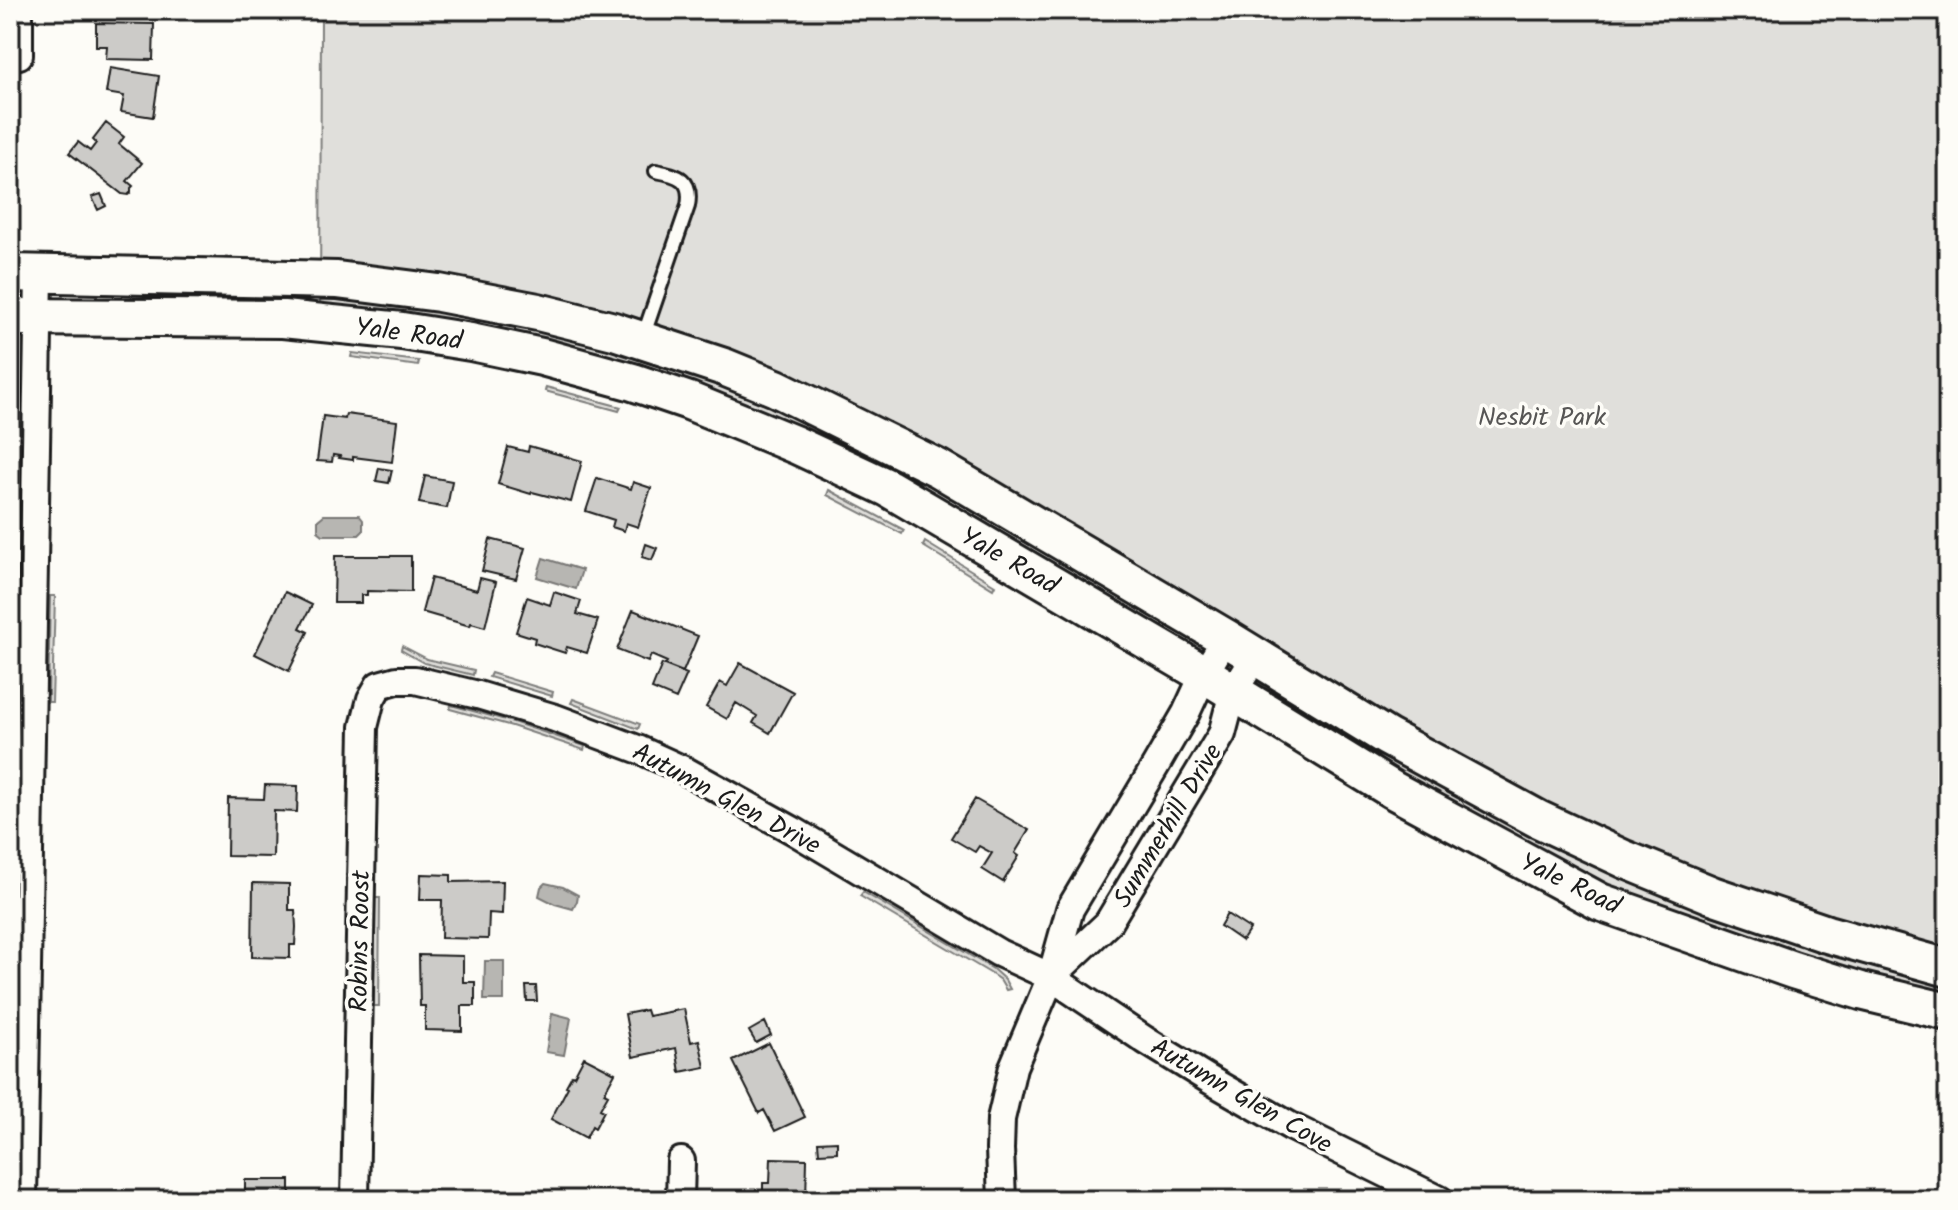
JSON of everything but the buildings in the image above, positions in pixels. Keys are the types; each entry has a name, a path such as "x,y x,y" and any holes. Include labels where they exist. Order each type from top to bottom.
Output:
{"main road":[{"name":"Yale Road","path":"24,274 337,280 439,293 614,331 724,367 776,388 938,468 1387,737 1538,819 1712,895 1887,952 1948,968"},
{"name":"Yale Road","path":"24,318 283,319 402,331 542,357 633,382 734,418 888,488 1219,683 1393,790 1600,902 1793,970 1861,991 1948,1012"}],"street":[{"path":"19,10 19,55"},
{"path":"23,1200 16,1171 24,274"},
{"name":"Summerhill Drive","path":"1002,1200 1001,1119 1013,1067 1051,977 1070,909 1179,726 1219,683 1241,647"},
{"name":"Autumn Glen Drive","path":"379,685 397,680 415,680 478,695 555,718 640,750 684,770 808,838 999,953 1051,977"},
{"name":"Summerhill Drive","path":"1051,977 1108,923 1222,734 1219,683"},
{"name":"Robins Roost","path":"355,1200 364,727 371,699 379,685"},
{"name":"Autumn Glen Cove","path":"1051,977 1210,1080 1292,1127 1440,1200"},
{"path":"680,1200 681,1161"}],"lane":[{"path":"642,340 691,193 686,182 672,174 656,171"}],"green space":[{"name":"Nesbit Park","path":"321,10 1948,10 1948,1021 1614,910 842,472 614,384 320,330"},
{"path":"352,353 419,361 418,366 351,357"},
{"path":"546,387 621,407 619,411 545,391"},
{"path":"829,490 904,530 902,534 827,495"},
{"path":"925,542 995,585 993,589 923,546"},
{"path":"50,596 55,596 52,702 48,702"},
{"path":"402,646 427,659 474,670 473,675 424,663 401,650"},
{"path":"491,673 553,692 552,696 489,677"},
{"path":"573,699 640,724 638,729 571,703"},
{"path":"451,705 585,746 584,750 450,709"},
{"path":"863,892 993,969 1010,989 1006,990 1000,980 990,973 860,896"},
{"path":"375,898 380,898 379,1006 374,1006"}],"shaded area":[{"path":"324,515 359,515 363,520 363,531 359,535 323,535 318,531 318,520"},
{"path":"543,558 582,570 576,589 537,577"},
{"path":"545,883 578,895 573,909 539,896"},
{"path":"485,961 504,961 504,1000 484,1000"},
{"path":"552,1013 571,1018 564,1055 546,1052"}]}
